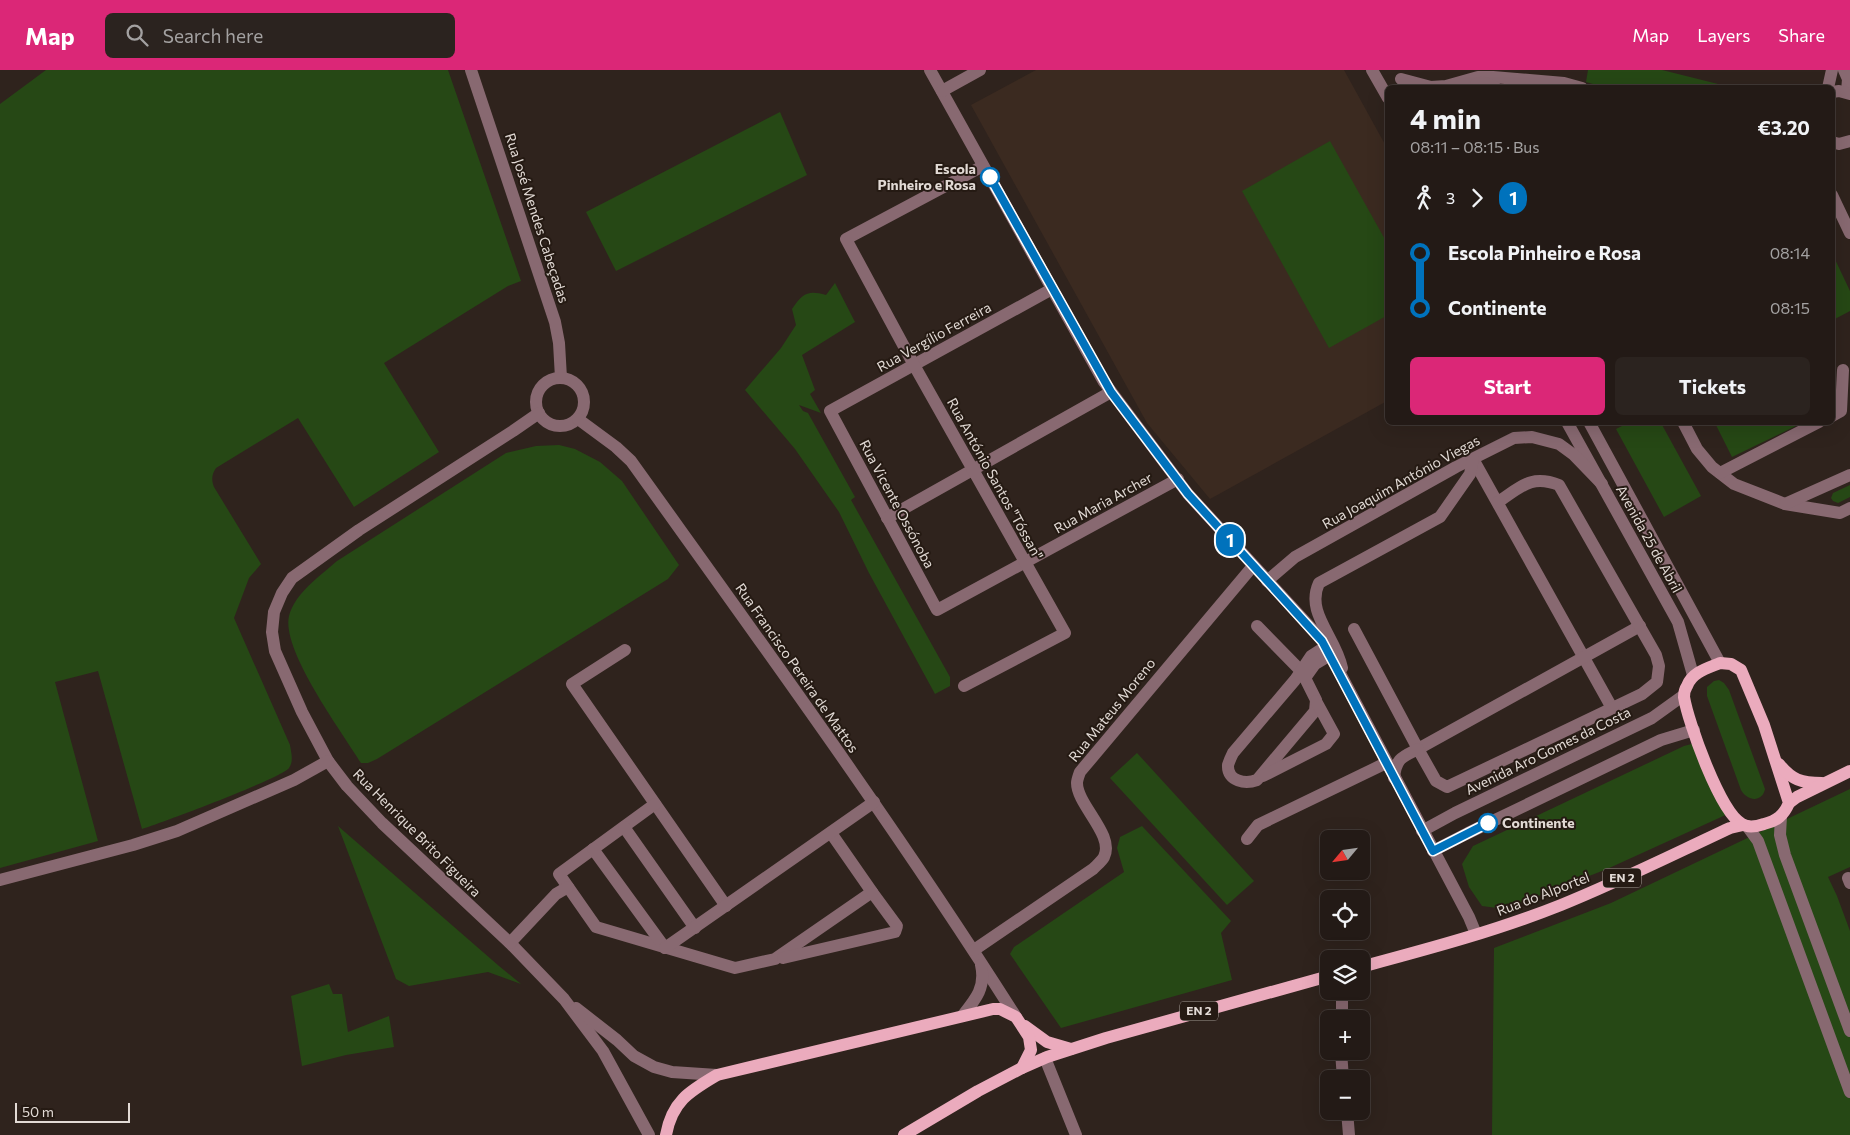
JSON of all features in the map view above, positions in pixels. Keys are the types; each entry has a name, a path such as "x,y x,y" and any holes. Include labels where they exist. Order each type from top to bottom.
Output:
{"main road":[{"path":"1738,824 1716,785 1694,730 1684,695 1687,684 1693,676 1720,663 1731,664 1741,670 1775,760 1788,803 1781,816"},
{"path":"1775,760 1786,773 1797,780 1805,783 1823,783"},
{"path":"1788,803 1823,783 1850,771"},
{"name":"Rua do Alportel","path":"1476,934 1561,905 1738,824 1766,824 1781,816"},
{"name":"EN 2","path":"1370,965 1476,934"},
{"name":"EN 2","path":"904,1135 978,1091 1045,1058 1106,1038 1320,979"},
{"path":"666,1135 668,1122 677,1104 689,1092 717,1075 963,1015 1000,1009 1047,1042 1071,1049"},
{"path":"1018,1020 1030,1043 1028,1058 1022,1068"}],"street":[{"name":"Rua José Mendes Cabeçadas","path":"471,70 555,322 559,343 561,378"},
{"path":"930,70 1111,392 1188,494 1268,581 1328,651 1469,917 1476,934"},
{"path":"942,91 980,70"},
{"path":"1372,70 1385,93"},
{"path":"1829,85 1832,70"},
{"path":"1835,92 1848,93 1848,79 1844,70"},
{"path":"1450,85 1478,77 1496,84"},
{"path":"1401,79 1424,85"},
{"path":"1472,85 1481,82 1489,84 1564,83 1571,85"},
{"path":"1835,143 1840,144 1849,142"},
{"name":"Rua António Santos \"Tóssan\"","path":"964,686 1065,633 914,365 846,239 984,166"},
{"path":"1835,201 1850,233"},
{"name":"Rua Vergílio Ferreira","path":"830,412 1052,289"},
{"path":"1835,414 1841,411 1843,370"},
{"path":"561,378 569,380 581,389 584,404 578,419 572,424 557,426 543,419 536,405 540,389 553,379 561,378"},
{"path":"887,518 1111,392"},
{"name":"Rua Vicente Ossónoba","path":"830,412 937,610"},
{"name":"Rua Henrique Brito Figueira","path":"539,413 359,530 292,578 282,593 274,612 272,632 275,651 302,712 328,760 347,786 382,823 510,943 564,999"},
{"name":"Rua Francisco Pereira de Mattos","path":"578,419 616,446 631,461 874,802 977,955 1018,1020"},
{"name":"Avenida 25 de Abril","path":"1569,425 1678,622 1693,676"},
{"name":"Avenida 25 de Abril","path":"1591,425 1720,663"},
{"path":"1685,425 1697,449 1712,467 1734,484 1785,504 1840,513 1850,508"},
{"path":"1720,473 1813,425"},
{"name":"Rua Joaquim António Viegas","path":"1268,581 1295,557 1514,438 1532,437 1559,444 1574,455 1602,484"},
{"path":"1474,459 1612,708"},
{"path":"1344,683 1338,650 1318,616 1314,601 1319,583 1440,516 1470,474 1474,459"},
{"path":"1785,504 1850,475"},
{"name":"Rua Maria Archer","path":"937,610 1178,479"},
{"path":"1354,630 1436,781 1447,786 1642,694 1657,682 1659,666 1656,655 1559,485 1546,480 1532,481 1498,502"},
{"name":"Rua Mateus Moreno","path":"977,955 1093,868 1104,857 1106,846 1103,836 1080,794 1077,784 1080,772 1253,566"},
{"path":"1257,626 1303,674 1334,734 1326,744 1257,780 1247,783 1240,782 1229,773 1228,766 1232,753 1303,674 1328,651"},
{"path":"1394,778 1395,766 1401,757 1640,626"},
{"path":"625,650 572,684 726,906"},
{"name":"Avenida Aro Gomes da Costa","path":"1422,831 1454,813 1652,718 1684,695"},
{"path":"1257,780 1315,711 1316,700"},
{"path":"1433,851 1661,740 1694,730"},
{"path":"0,880 133,845 177,831 294,780 328,760"},
{"path":"1247,839 1258,825 1386,763"},
{"path":"665,948 874,802"},
{"path":"656,804 558,874 596,927 735,968 896,932 896,926 831,833"},
{"path":"1781,816 1780,835 1785,855 1850,1031"},
{"path":"1738,824 1758,841 1850,1092"},
{"path":"624,826 695,928"},
{"path":"593,849 665,948"},
{"path":"510,943 556,894 568,887"},
{"path":"775,959 872,892"},
{"path":"963,1015 982,987 984,975 977,955"},
{"path":"564,999 617,1040 634,1056 654,1067 672,1072 717,1075"},
{"path":"564,999 603,1051 649,1135"},
{"path":"1045,1058 1076,1135"},
{"path":"1348,1120 1349,1135"}],"shaded area":[{"path":"1036,70 1344,70 1385,144 1385,402 1210,499 1147,423 971,105"}],"green space":[{"path":"46,70 448,70 521,281 508,286 384,363 439,452 354,507 298,418 216,468 214,472 212,479 214,487 261,564 249,578 234,618 290,745 292,759 289,768 266,781 142,829 98,671 55,682 98,841 0,868 0,104"},
{"path":"1588,70 1662,70 1722,85 1596,85 1586,82"},
{"path":"780,112 807,175 616,271 586,212"},
{"path":"1330,141 1385,239 1385,317 1329,348 1242,191"},
{"path":"1835,259 1850,291 1850,311 1835,319"},
{"path":"835,283 855,322 802,355 815,390 810,394 821,413 799,405 803,411 808,413 855,497 851,500 950,677 950,686 935,694 869,573 839,512 795,449 745,390 781,348 796,325 792,309 799,299 810,293 826,295"},
{"path":"1624,425 1662,425 1701,496 1664,517 1616,429"},
{"path":"1716,425 1798,425 1732,457"},
{"path":"559,445 575,449 600,462 622,481 679,565 668,579 377,759 368,763 361,763 315,691 294,649 289,631 289,616 292,608 302,592 337,561 506,453 536,446"},
{"path":"1850,485 1850,497 1838,503 1833,501 1831,498 1833,493"},
{"path":"1719,680 1729,690 1765,789 1761,797 1750,798 1741,790 1707,696 1707,687 1714,681"},
{"path":"1699,742 1730,813 1607,869 1505,909 1482,906 1469,887 1462,864 1473,846 1684,746"},
{"path":"1137,753 1254,881 1227,905 1110,778"},
{"path":"1850,789 1850,867 1828,877 1850,931 1850,1135 1492,1135 1494,948 1611,903"},
{"path":"338,826 521,984 488,972 409,986 396,979"},
{"path":"1142,826 1231,921 1221,933 1232,980 1061,1028 1010,954 1014,947 1124,872 1117,848 1120,837"},
{"path":"329,984 333,994 342,994 348,1032 389,1016 394,1047 346,1055 302,1066 291,996"}],"bus line":[{"name":"1","path":"990,177 1111,392 1188,494 1322,641 1433,851 1488,823"}],"place":[{"name":"Escola Pinheiro e Rosa","path":"990,177"},
{"name":"Continente","path":"1488,823"}]}
